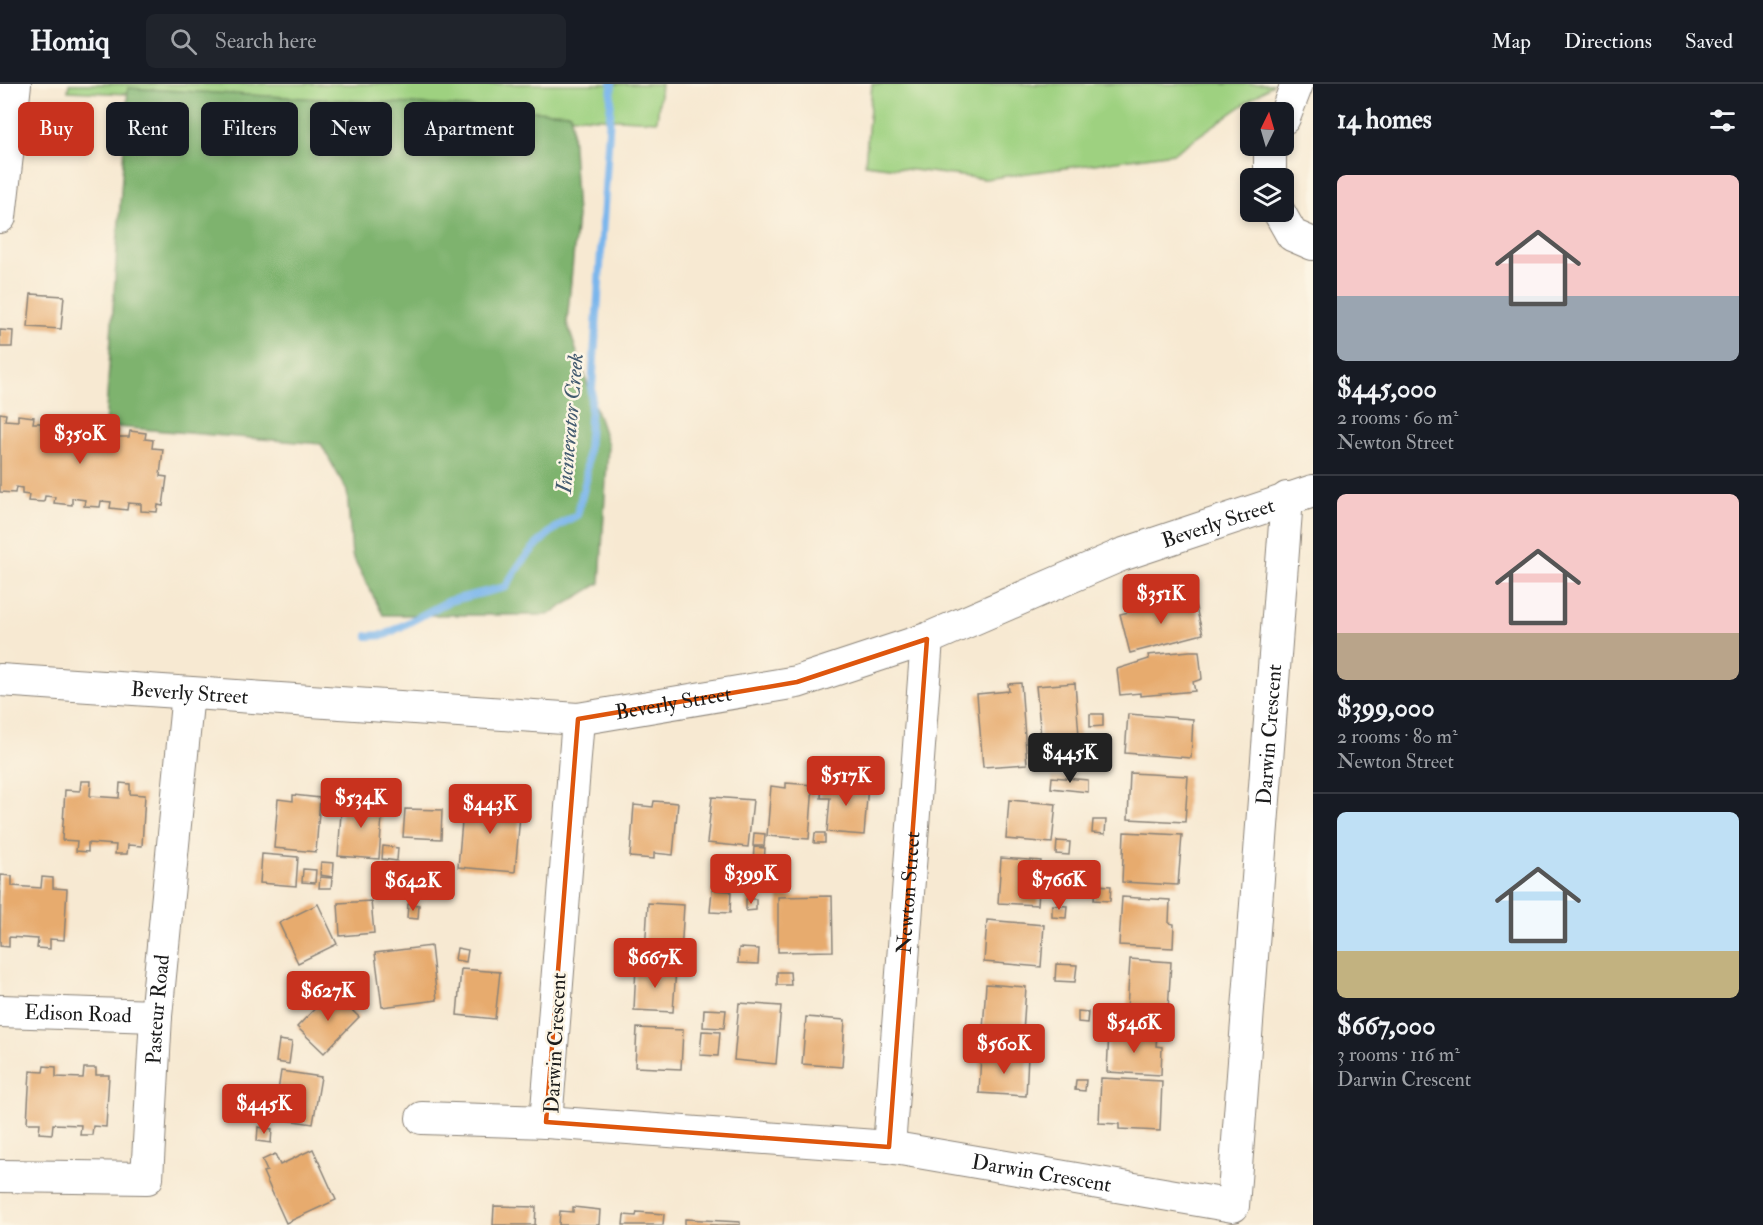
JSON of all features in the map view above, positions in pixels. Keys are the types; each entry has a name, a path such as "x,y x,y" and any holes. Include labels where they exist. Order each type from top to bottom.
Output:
{"street":[{"path":"0,217 15,84"},
{"path":"1290,102 1297,84"},
{"path":"1285,222 1292,235 1313,244"},
{"name":"Beverly Street","path":"0,680 578,719 797,682 927,639 1121,555 1300,495"},
{"name":"Darwin Crescent","path":"578,719 546,1122 889,1147 1233,1206 1300,495"},
{"name":"Newton Street","path":"889,1147 927,639"},
{"name":"Pasteur Road","path":"0,1176 147,1178 156,1016 188,693"},
{"name":"Edison Road","path":"0,1011 156,1016"},
{"path":"422,1118 546,1122"}],"highlighted area":[{"path":"927,639 889,1147 546,1122 578,719 797,682"}],"green space":[{"path":"69,84 661,84 657,121 535,115 535,102 404,102 404,108 392,108 392,102 310,103 68,91"},
{"path":"872,84 1273,84 1247,102 1240,102 1240,107 1174,153 985,179 865,164"},
{"path":"128,88 376,102 310,102 310,156 392,156 392,103 404,104 404,156 535,156 535,111 571,113 577,216 567,323 608,445 600,583 548,615 383,615 352,555 347,491 321,444 105,426 123,156 189,156 189,102 127,102"}],"building":[{"path":"31,294 64,296 61,329 28,327"},
{"path":"0,330 13,331 12,347 0,347"},
{"path":"0,413 6,414 5,420 18,421 18,415 34,417 33,423 41,423 41,429 47,430 48,423 63,425 63,431 73,433 74,426 89,427 89,433 103,435 103,429 119,430 118,437 129,437 130,431 146,433 145,439 153,440 152,448 163,449 160,476 167,477 163,506 158,505 157,512 141,511 141,504 128,503 127,510 110,508 111,502 101,501 100,507 84,506 85,500 72,498 72,505 54,503 55,497 45,496 44,502 28,501 29,495 22,494 22,488 16,487 15,493 0,492"},
{"path":"1193,597 1203,634 1130,653 1120,614"},
{"path":"1199,651 1202,679 1193,682 1195,691 1140,696 1140,693 1120,695 1117,669 1149,659 1148,655"},
{"path":"1021,683 1027,764 983,767 977,694 1009,691 1008,684"},
{"path":"1075,683 1080,749 1053,752 1054,756 1043,758 1036,686"},
{"path":"1090,714 1103,714 1103,726 1090,727"},
{"path":"1128,714 1193,719 1191,758 1125,753"},
{"path":"1096,759 1106,759 1106,771 1095,770"},
{"path":"1130,773 1188,776 1185,822 1128,819"},
{"path":"1052,777 1088,780 1088,792 1051,788"},
{"path":"81,781 91,781 90,796 119,798 120,783 130,784 130,794 145,795 142,846 128,845 127,854 115,854 116,845 88,843 88,852 76,851 77,841 62,840 65,790 80,791"},
{"path":"786,783 813,785 809,839 767,836 771,786 786,788"},
{"path":"822,783 868,785 864,835 827,832 830,798 821,798"},
{"path":"293,795 320,798 316,852 274,848 278,799 293,801"},
{"path":"712,797 753,800 748,847 707,843"},
{"path":"342,799 383,802 379,859 338,856"},
{"path":"464,799 521,804 515,872 458,867"},
{"path":"1009,800 1056,804 1052,843 1006,839"},
{"path":"654,801 678,803 673,855 654,853 654,859 630,857 634,805 653,807"},
{"path":"405,809 442,810 441,839 403,837"},
{"path":"1093,820 1106,820 1105,834 1092,833"},
{"path":"1124,832 1182,835 1178,885 1122,882"},
{"path":"754,833 765,834 764,846 753,846"},
{"path":"815,833 825,833 825,843 814,843"},
{"path":"1057,841 1070,842 1069,855 1056,854"},
{"path":"383,846 398,848 397,861 382,859"},
{"path":"754,847 765,848 764,863 753,862"},
{"path":"262,854 298,857 296,886 260,883"},
{"path":"1001,858 1041,861 1038,905 998,903"},
{"path":"321,862 334,863 333,877 320,875"},
{"path":"303,869 316,870 315,883 302,882"},
{"path":"1,875 12,876 12,886 41,888 42,877 53,878 53,888 67,889 64,940 50,939 50,949 37,948 38,939 9,937 9,947 0,946"},
{"path":"444,876 454,877 453,891 442,890"},
{"path":"320,877 332,878 331,888 319,888"},
{"path":"1095,885 1111,886 1110,901 1094,900"},
{"path":"712,890 731,891 730,913 710,912"},
{"path":"832,896 833,951 778,952 778,897"},
{"path":"1122,897 1170,900 1169,923 1174,924 1173,948 1119,945"},
{"path":"746,899 756,899 756,910 746,911"},
{"path":"371,901 374,933 340,936 338,903"},
{"path":"648,903 684,905 681,954 645,952"},
{"path":"318,904 337,944 298,963 279,923"},
{"path":"408,904 419,905 418,919 407,918"},
{"path":"1052,905 1067,906 1066,918 1052,917"},
{"path":"987,920 1044,925 1041,967 984,962"},
{"path":"431,946 437,1000 382,1007 375,953"},
{"path":"457,948 468,950 466,962 455,960"},
{"path":"739,948 759,949 758,964 738,963"},
{"path":"1130,959 1171,962 1168,1011 1127,1009"},
{"path":"1056,964 1077,965 1075,982 1055,981"},
{"path":"636,965 676,968 673,1012 634,1010"},
{"path":"461,969 500,972 495,1019 457,1015"},
{"path":"777,972 790,972 791,985 777,985"},
{"path":"986,984 1026,987 1023,1033 983,1030"},
{"path":"332,991 359,1017 324,1053 297,1027"},
{"path":"739,1003 781,1006 776,1064 734,1060"},
{"path":"704,1009 726,1010 724,1028 703,1027"},
{"path":"1078,1011 1088,1012 1087,1023 1078,1022"},
{"path":"806,1017 845,1020 842,1067 802,1064"},
{"path":"637,1028 683,1030 681,1069 635,1067"},
{"path":"702,1031 720,1032 718,1056 700,1055"},
{"path":"1109,1031 1157,1034 1156,1046 1162,1047 1161,1075 1107,1072"},
{"path":"279,1040 292,1042 289,1064 276,1062"},
{"path":"981,1054 1028,1056 1026,1096 979,1093"},
{"path":"44,1066 56,1067 56,1077 83,1078 84,1068 96,1068 96,1075 109,1075 106,1127 93,1126 92,1135 80,1135 81,1125 53,1124 52,1134 39,1133 40,1123 27,1123 30,1071 43,1072"},
{"path":"281,1071 321,1077 313,1124 274,1118"},
{"path":"1101,1078 1162,1081 1160,1131 1119,1129 1119,1124 1099,1123"},
{"path":"1076,1080 1086,1080 1085,1091 1075,1090"},
{"path":"258,1127 272,1129 271,1143 257,1141"},
{"path":"313,1149 336,1200 286,1223 263,1172 267,1171 262,1160 275,1154 280,1165"},
{"path":"494,1206 536,1207 535,1225 493,1225"},
{"path":"573,1207 600,1210 599,1225 559,1225 560,1211 573,1212"},
{"path":"637,1212 664,1214 663,1225 623,1225 624,1215 636,1216"},
{"path":"685,1219 740,1222 740,1225 685,1225"}],"waterway":[{"name":"Incinerator Creek","path":"368,636 385,635 449,601 506,587 519,565 536,545 556,528 577,515 586,480 612,84"}]}
